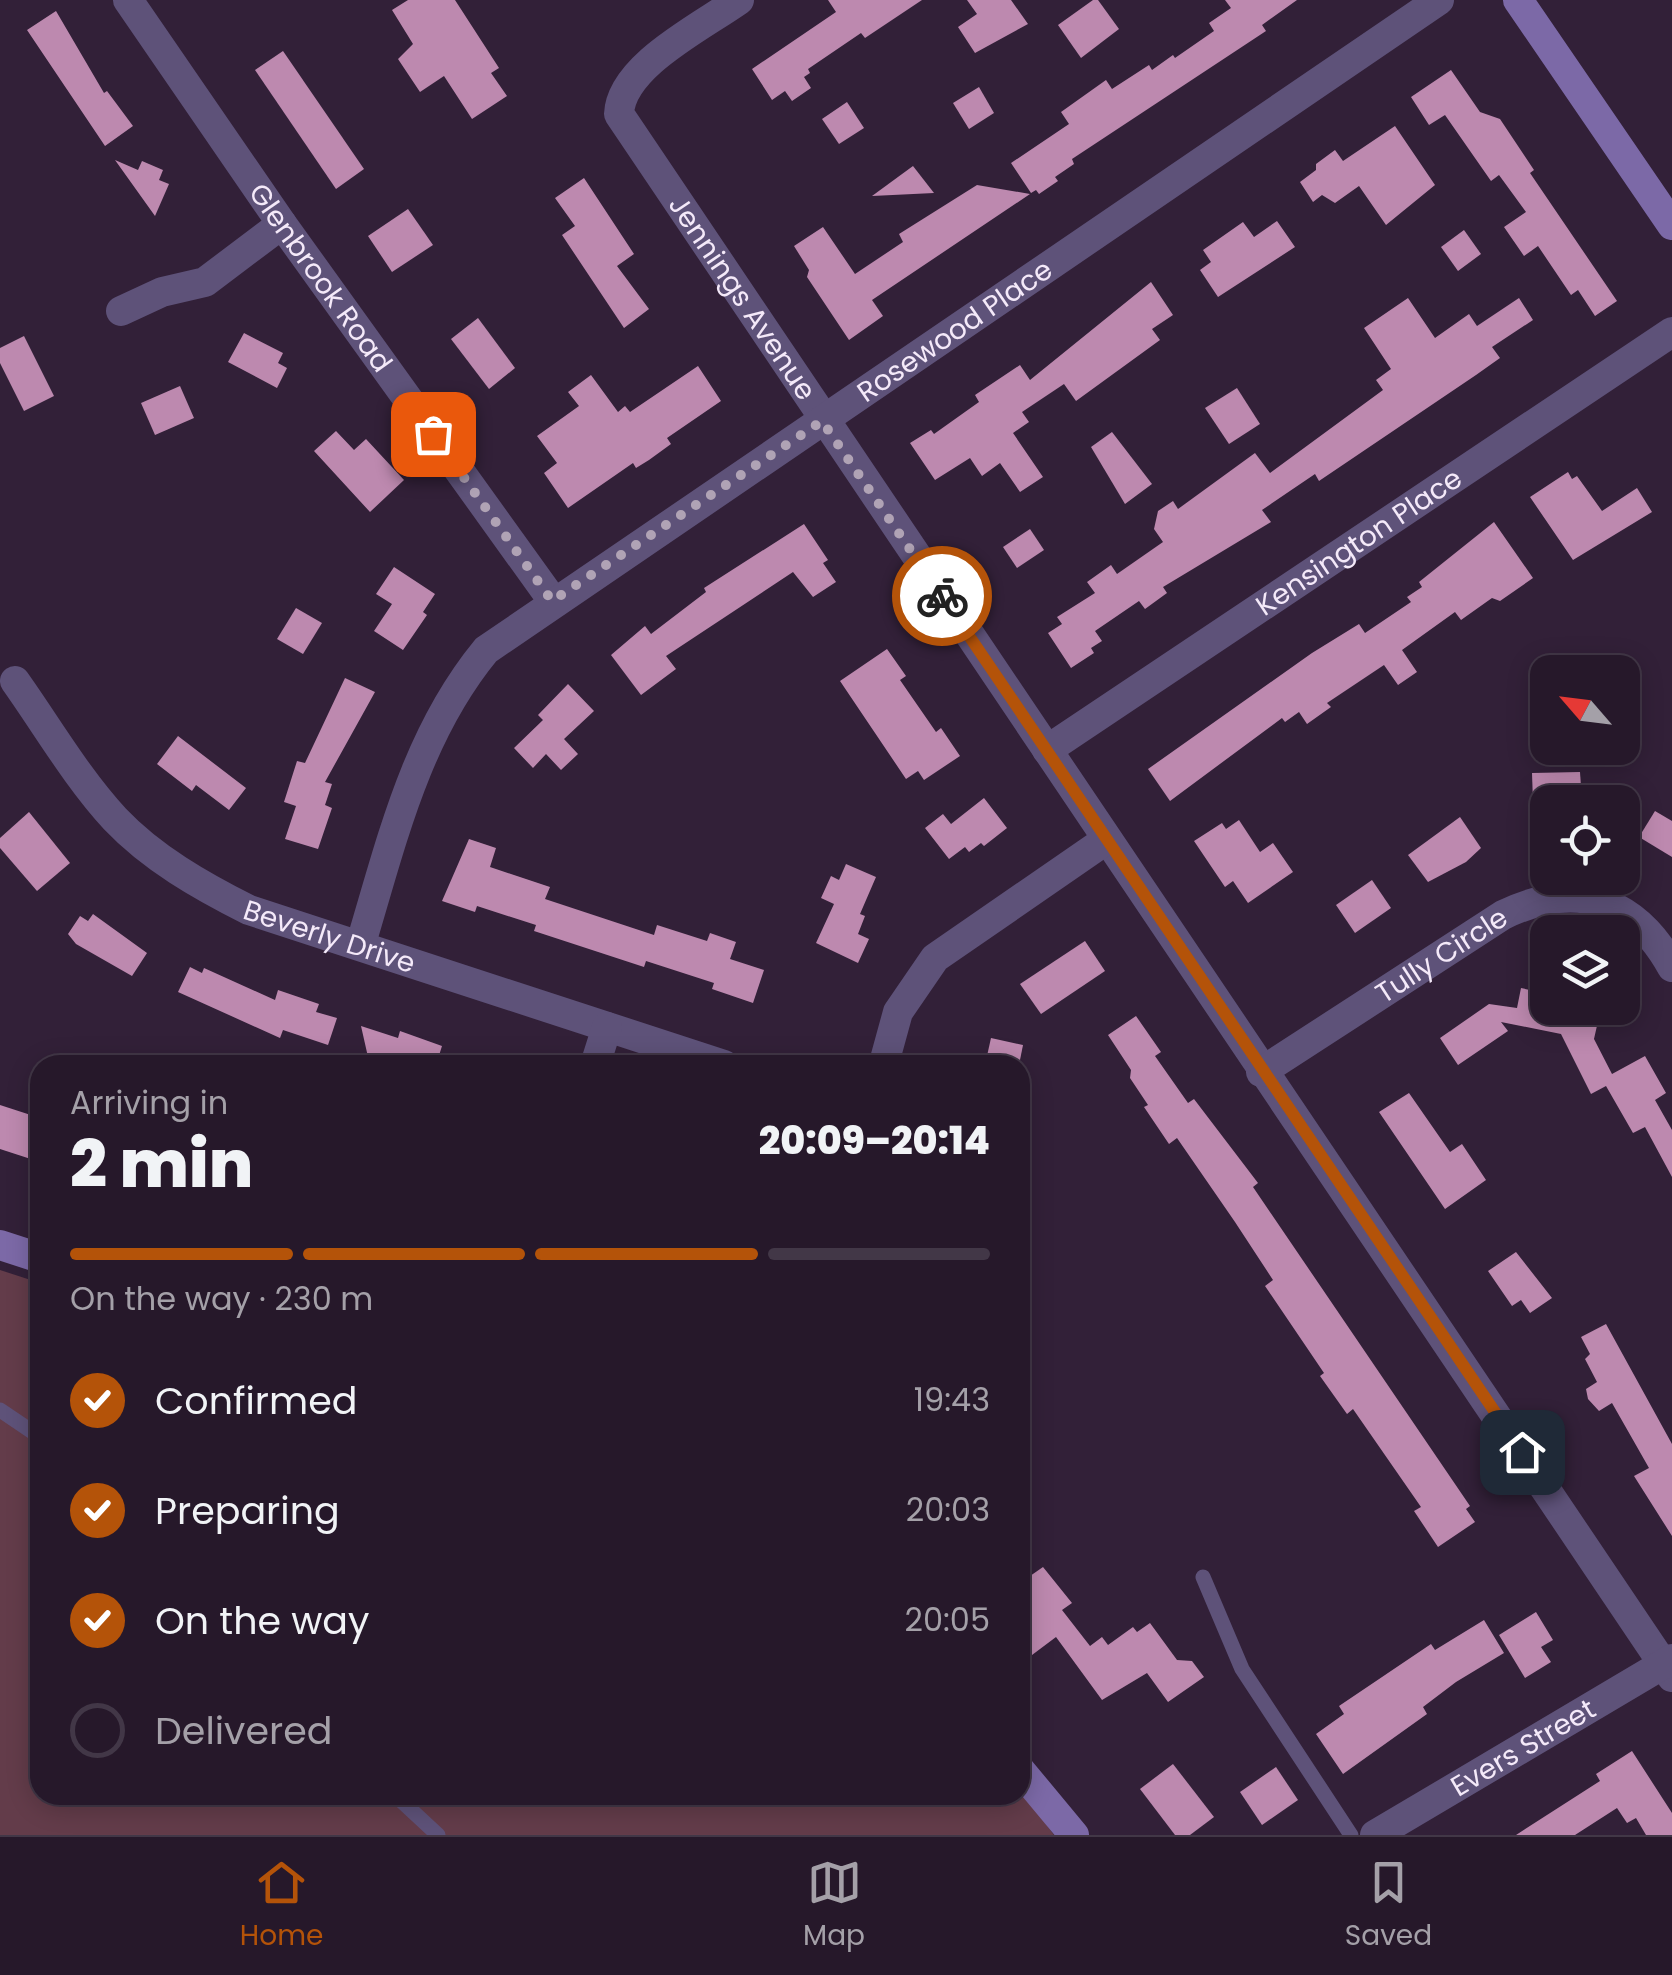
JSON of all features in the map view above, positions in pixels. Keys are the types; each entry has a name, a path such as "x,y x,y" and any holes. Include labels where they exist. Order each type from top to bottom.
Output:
{"main road":[{"path":"1518,0 1670,218"},
{"path":"0,1245 30,1255"},
{"path":"1030,1782 1074,1835"}],"street":[{"name":"Glenbrook Road","path":"128,0 282,224 552,601"},
{"name":"Jennings Avenue","path":"739,0 634,74 620,95 618,114 1262,1072 1669,1667"},
{"name":"Rosewood Place","path":"360,943 411,779 453,690 486,650 552,601 1439,0"},
{"path":"121,311 162,292 205,282 282,224"},
{"name":"Kensington Place","path":"1047,750 1672,332"},
{"name":"Beverly Drive","path":"15,680 114,818 147,848 212,892 249,910 360,943 693,1055"},
{"path":"881,1055 898,1012 935,958 1106,840"},
{"name":"Tully Circle","path":"1262,1072 1503,915 1536,899 1567,894 1600,900 1632,920 1662,948 1672,968"},
{"path":"597,1055 607,1027"},
{"name":"Evers Street","path":"1375,1835 1669,1667"}],"lane":[{"path":"0,1410 30,1430"},
{"path":"1203,1577 1242,1669 1351,1835"},
{"path":"406,1805 438,1835"}],"shaded area":[{"path":"0,1270 30,1280 30,1805 1030,1803 1054,1835 0,1835"}],"building":[{"path":"408,0 455,0 499,68 491,73 507,96 472,119 444,76 420,92 398,59 413,44 392,10"},
{"path":"828,0 922,0 865,38 861,33 808,69 810,73 804,77 811,88 792,101 785,91 772,100 752,69 836,12"},
{"path":"967,0 1011,0 1028,24 975,53 958,27 977,14"},
{"path":"1098,0 1119,29 1081,58 1058,25"},
{"path":"1225,0 1297,0 1262,25 1266,31 1072,159 1074,164 1055,177 1058,181 1039,194 1036,190 1031,193 1011,163 1069,124 1061,112 1106,80 1112,89 1149,65 1152,70 1173,55 1175,58 1214,31 1209,23 1231,8"},
{"path":"56,11 104,93 107,91 133,126 105,146 27,30"},
{"path":"283,51 364,169 336,189 255,70"},
{"path":"1451,70 1480,112 1500,119 1534,170 1530,173 1617,301 1595,316 1578,290 1571,295 1538,246 1524,256 1504,227 1526,212 1499,175 1491,181 1445,115 1429,125 1411,97"},
{"path":"979,87 994,113 969,129 953,103"},
{"path":"847,102 864,128 839,144 822,119"},
{"path":"1395,126 1435,185 1386,225 1359,186 1335,203 1322,195 1313,202 1300,182 1316,170 1316,164 1335,150 1343,161"},
{"path":"115,160 138,170 142,161 163,170 159,180 169,184 155,216"},
{"path":"913,166 934,193 872,196"},
{"path":"584,178 634,254 617,266 649,309 624,328 562,235 575,226 555,198"},
{"path":"977,185 1030,194 872,300 883,316 849,340 807,277 809,270 794,246 823,227 855,274 903,242 899,234"},
{"path":"408,209 433,245 392,272 368,236"},
{"path":"1277,221 1295,247 1218,297 1200,270 1211,262 1203,250 1243,222 1254,237"},
{"path":"1464,230 1481,254 1458,271 1441,247"},
{"path":"1151,282 1173,315 1152,329 1160,340 1076,401 1064,384 1022,412 1029,422 1013,433 1043,477 1020,492 1000,463 982,476 970,458 935,480 910,443 931,430 934,434 979,402 975,395 1020,365 1030,380"},
{"path":"1408,298 1435,338 1469,314 1477,326 1519,298 1533,320 1492,347 1500,358 1476,375 1319,481 1315,474 1262,510 1271,522 1163,587 1167,593 1145,609 1139,601 1095,631 1102,641 1091,648 1094,653 1071,668 1048,633 1062,624 1057,617 1095,593 1087,582 1111,565 1117,574 1163,542 1154,529 1158,511 1173,501 1178,509 1255,453 1270,473 1383,390 1376,380 1391,369 1364,328"},
{"path":"478,318 515,368 489,389 451,339"},
{"path":"244,333 283,353 278,363 287,368 277,388 228,362"},
{"path":"24,336 54,396 24,411 0,363 0,348"},
{"path":"698,366 721,401 667,438 671,444 649,460 636,468 633,463 568,508 544,473 557,463 537,436 579,406 568,392 591,375 618,412 625,406 630,412"},
{"path":"180,386 194,418 155,435 141,403"},
{"path":"1237,388 1260,424 1229,444 1205,408"},
{"path":"336,431 354,450 366,439 404,480 370,512 314,451"},
{"path":"1112,432 1152,484 1125,504 1091,447"},
{"path":"1568,472 1572,479 1577,476 1602,511 1637,488 1652,512 1573,560 1530,497"},
{"path":"1494,522 1533,578 1500,601 1492,598 1461,620 1455,612 1402,650 1417,672 1398,685 1384,665 1327,703 1331,707 1307,724 1299,712 1285,722 1282,718 1170,801 1148,769 1312,653 1359,624 1365,633 1411,602 1407,597 1422,587 1419,582"},
{"path":"804,524 828,560 823,563 836,582 813,597 793,572 666,656 676,669 641,695 611,655 645,626 651,634 706,592 704,588"},
{"path":"1030,529 1044,550 1017,568 1003,547"},
{"path":"394,567 435,594 423,612 427,615 403,650 374,631 392,604 376,594"},
{"path":"296,608 322,623 303,654 277,639"},
{"path":"887,649 906,676 900,680 936,732 941,728 960,756 924,780 918,771 906,779 840,681"},
{"path":"345,678 375,692 325,782 332,784 325,805 332,808 318,849 285,839 296,806 284,802 297,761 305,763"},
{"path":"568,684 594,711 564,739 578,754 561,770 546,754 533,768 514,748 543,720 538,715"},
{"path":"178,736 246,788 229,810 196,785 192,791 157,764"},
{"path":"1580,772 1581,785 1532,785 1532,773"},
{"path":"984,798 1007,828 984,846 981,843 969,852 965,847 949,859 925,828 943,814 951,824"},
{"path":"1655,811 1672,821 1672,857 1640,838"},
{"path":"29,812 70,863 37,891 0,848 0,838"},
{"path":"1460,817 1481,848 1466,862 1428,882 1408,855"},
{"path":"1239,820 1260,852 1273,843 1293,872 1248,903 1233,881 1225,887 1194,841 1222,823 1226,829"},
{"path":"469,839 496,848 490,867 550,887 545,899 654,935 657,925 707,941 710,933 736,942 730,959 764,970 753,1003 712,989 714,983 646,961 644,967 534,931 536,925 477,906 475,912 442,901"},
{"path":"846,864 876,877 860,914 865,916 858,934 869,939 858,963 816,943 834,904 821,898 831,876 839,880"},
{"path":"1372,880 1391,908 1355,933 1336,905"},
{"path":"93,914 147,953 132,976 76,944 68,934 80,916 88,921"},
{"path":"1085,941 1105,971 1041,1014 1020,984"},
{"path":"190,967 202,973 204,968 275,1000 278,990 319,1004 316,1012 337,1018 328,1045 283,1030 280,1038 178,992"},
{"path":"1521,988 1530,990 1530,1025 1597,1025 1594,1039 1612,1074 1645,1056 1666,1093 1655,1100 1672,1130 1672,1177 1645,1127 1633,1133 1606,1086 1591,1094 1561,1034 1501,1022 1508,1031 1458,1065 1440,1038 1489,1004 1517,1008"},
{"path":"1136,1016 1161,1052 1155,1056 1188,1103 1194,1099 1258,1183 1253,1187 1470,1506 1466,1509 1475,1522 1438,1547 1414,1511 1421,1507 1353,1409 1347,1414 1320,1376 1324,1373 1265,1286 1273,1280 1235,1222 1177,1138 1169,1144 1144,1107 1148,1105 1130,1078 1131,1070 1108,1035"},
{"path":"361,1026 398,1038 400,1031 442,1046 439,1055 368,1055"},
{"path":"991,1038 1023,1045 1021,1055 987,1055"},
{"path":"1409,1093 1450,1152 1462,1144 1486,1180 1445,1209 1379,1112"},
{"path":"0,1105 30,1115 30,1159 0,1149"},
{"path":"1516,1252 1552,1298 1530,1313 1521,1300 1512,1306 1488,1271"},
{"path":"1606,1324 1672,1444 1672,1536 1634,1476 1649,1468 1612,1403 1599,1411 1588,1399 1586,1389 1597,1382 1585,1359 1590,1354 1581,1337"},
{"path":"1043,1567 1072,1603 1062,1610 1090,1646 1102,1637 1108,1645 1133,1627 1137,1632 1150,1623 1177,1660 1192,1661 1204,1677 1168,1702 1147,1673 1102,1700 1056,1637 1032,1655 1030,1652 1030,1576"},
{"path":"1536,1612 1553,1640 1541,1647 1551,1662 1525,1678 1499,1635"},
{"path":"1484,1620 1504,1653 1456,1682 1423,1707 1427,1714 1343,1774 1316,1734 1344,1714 1339,1706 1431,1644 1435,1650"},
{"path":"1632,1751 1672,1813 1672,1835 1646,1835 1636,1818 1627,1823 1617,1808 1575,1835 1516,1835 1600,1781 1596,1774"},
{"path":"1173,1764 1214,1817 1190,1835 1175,1835 1140,1789"},
{"path":"1276,1767 1298,1800 1262,1825 1240,1792"}],"way so far":[{"path":"433,434 552,601 822,421 942,596"}],"route":[{"path":"942,596 1522,1452"}]}
